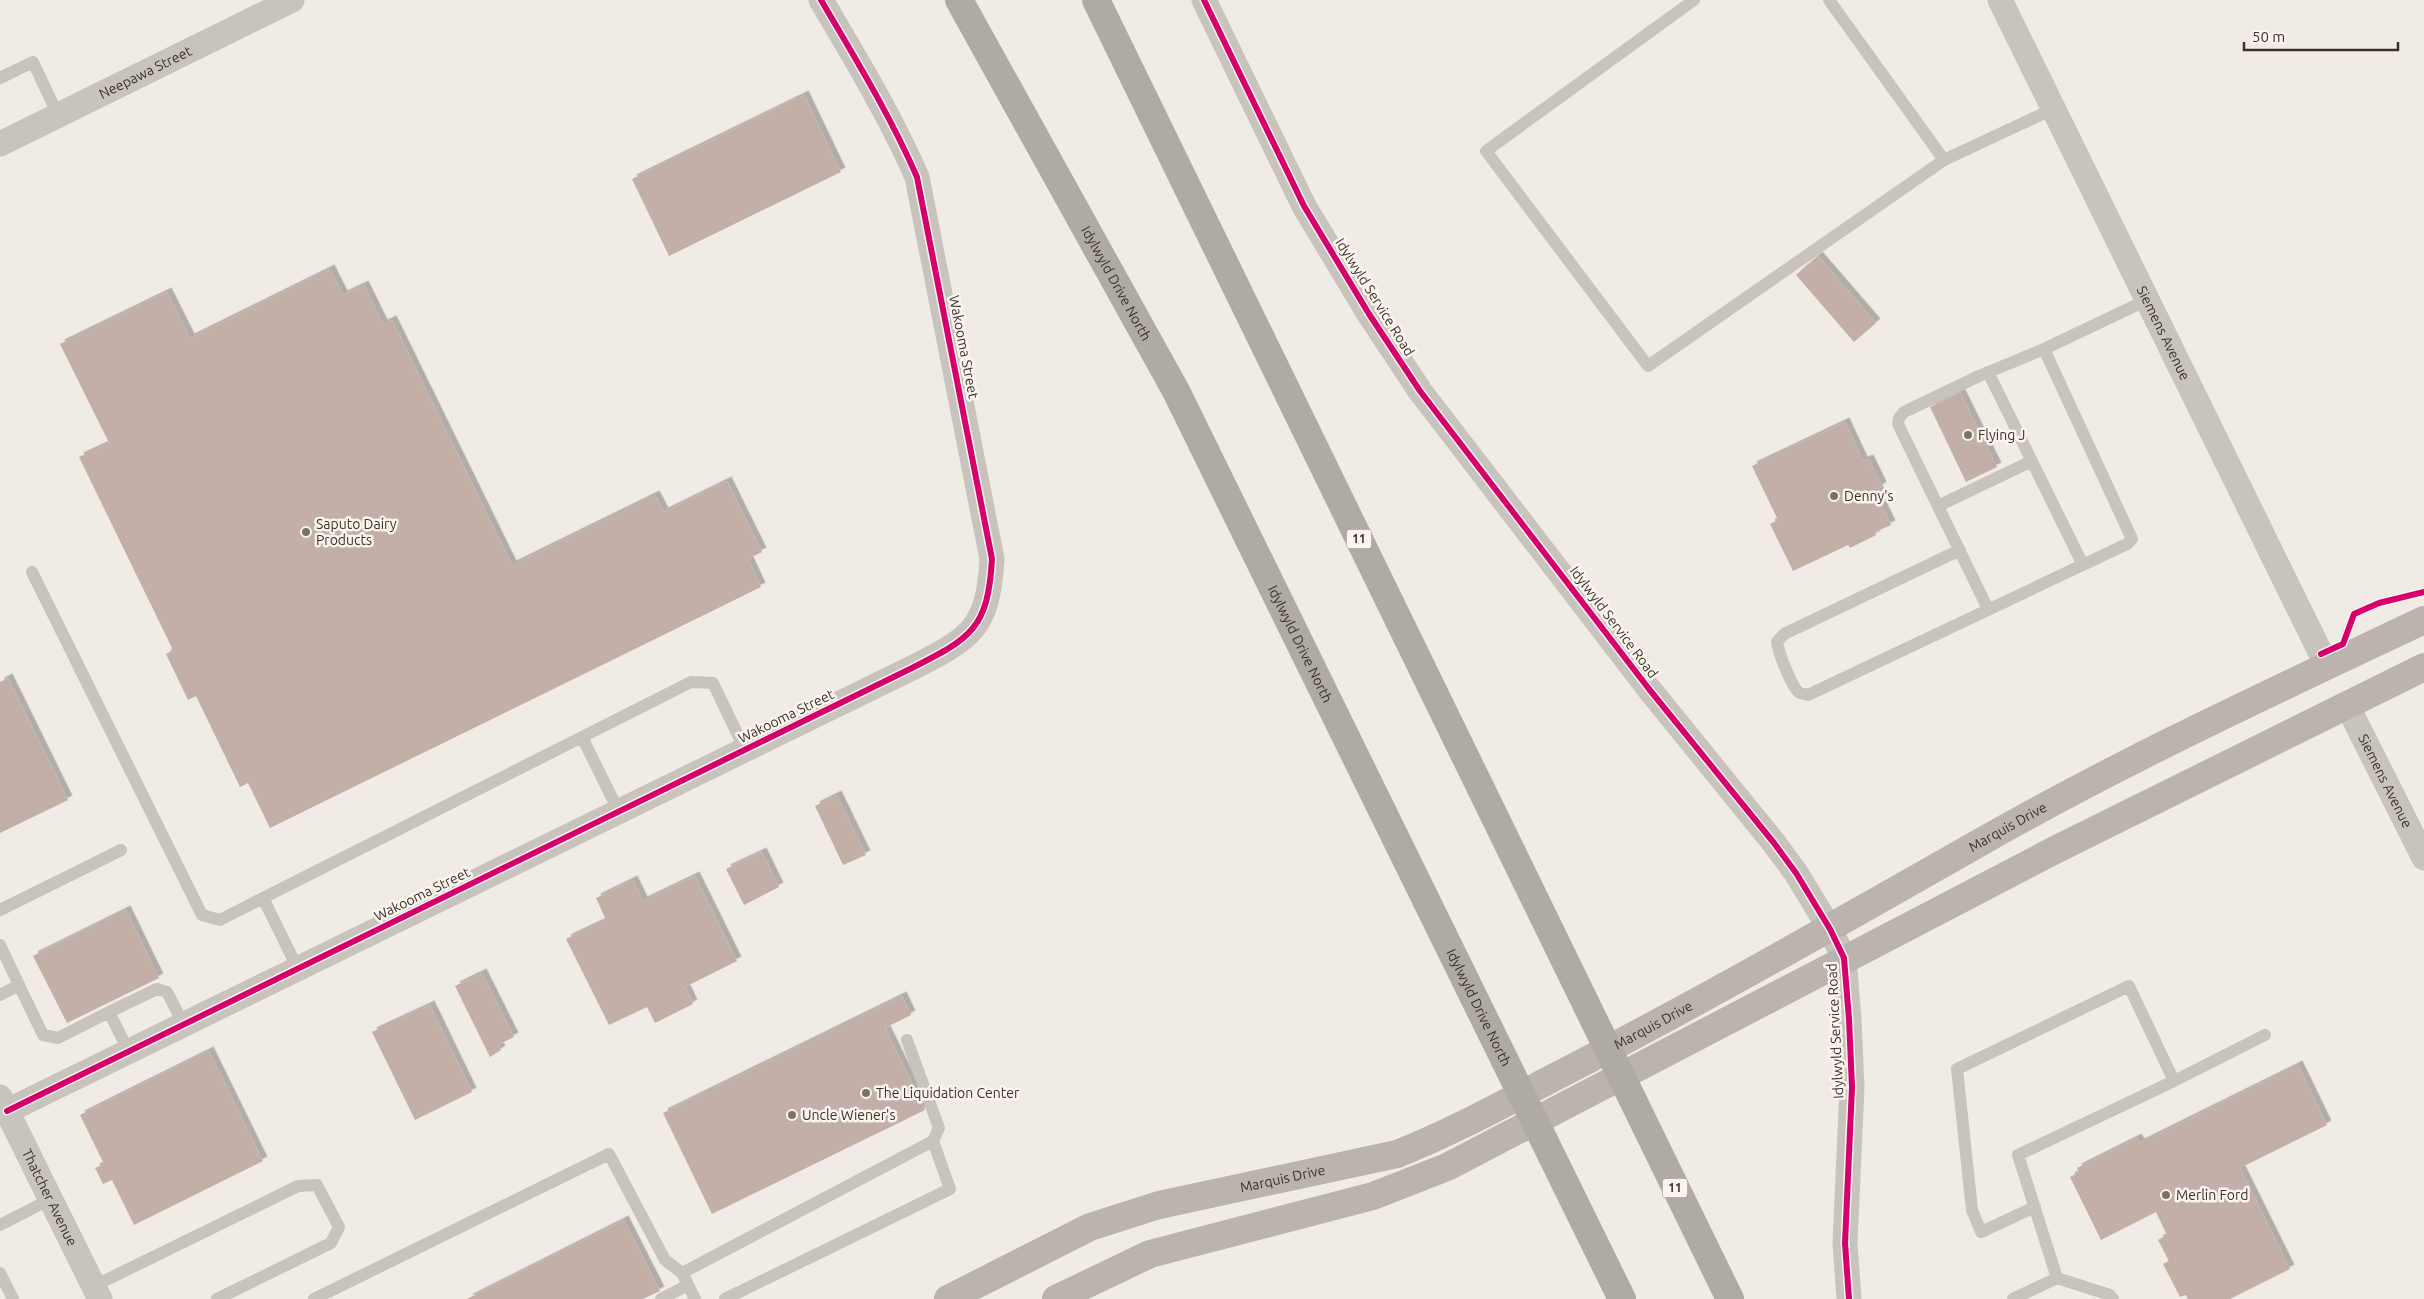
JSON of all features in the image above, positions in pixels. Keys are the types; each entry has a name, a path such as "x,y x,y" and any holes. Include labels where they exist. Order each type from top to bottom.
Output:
{"highway":[{"name":"Idylwyld Drive North","path":"959,0 1176,391 1536,1120 1622,1299"},
{"name":"11","path":"1096,0 1730,1299"}],"main road":[{"name":"Marquis Drive","path":"948,1299 1090,1227 1158,1205 1397,1154 1430,1141 1607,1050 1830,929 2063,795 2424,620"},
{"path":"2327,666 2347,704"},
{"path":"1056,1299 1150,1254 1373,1196 1406,1184 1478,1152 1844,958 2055,850 2424,667"}],"street":[{"name":"Neepawa Street","path":"0,144 292,0"},
{"name":"Wakooma Street","path":"4,1104 129,1052 935,657 969,635 985,610 991,582 992,559 917,177 901,140 879,98 821,0"},
{"name":"Idylwyld Service Road","path":"1204,0 1304,206 1369,314 1420,391 1649,689 1774,843 1796,873 1830,929 1844,958 1852,1086 1845,1243 1849,1299"},
{"name":"Siemens Avenue","path":"2000,0 2327,666"},
{"name":"Siemens Avenue","path":"2347,704 2424,858"},
{"name":"Thatcher Avenue","path":"4,1104 97,1293"}],"lane":[{"path":"1694,0 1486,151 1648,366 1944,160 2053,109"},
{"path":"1830,0 1944,160"},
{"path":"0,78 33,62 58,115"},
{"path":"1988,610 1898,424 1899,418 1904,412 1988,372 2044,350 2147,300"},
{"path":"1960,550 1784,634 1777,642 1778,650 1796,689 1801,694 1808,694 2127,544 2132,538 2044,350"},
{"path":"1988,372 2083,565"},
{"path":"1938,506 2032,461"},
{"path":"32,572 202,915 220,920 691,682 713,683 745,750"},
{"path":"582,737 619,812"},
{"path":"0,910 121,850"},
{"path":"263,898 298,969"},
{"path":"0,945 43,1035 58,1038 157,989 167,992 184,1025"},
{"path":"0,995 19,985"},
{"path":"2035,1207 1981,1232 1972,1210 1957,1069 2129,986 2174,1081"},
{"path":"110,1012 129,1052"},
{"path":"2057,1278 2018,1154 2174,1081 2265,1035"},
{"path":"682,1273 933,1142 939,1128 907,1040"},
{"path":"725,1299 950,1189 933,1142"},
{"path":"314,1299 609,1154 665,1260 682,1273 695,1299"},
{"path":"97,1293 298,1186 317,1185 338,1227 331,1243 217,1299"},
{"path":"0,1224 51,1199"},
{"path":"0,1273 13,1299"},
{"path":"2013,1299 2057,1278 2110,1295 2112,1299"},
{"path":"661,1299 688,1285"}],"building":[{"path":"804,95 841,172 669,256 632,179"},
{"path":"1818,256 1876,323 1854,342 1796,275"},
{"name":"Saputo Dairy Products","path":"330,269 343,295 364,285 383,324 392,320 512,565 655,495 664,512 727,481 762,552 748,559 761,587 270,828 248,783 240,787 196,696 188,700 166,654 173,650 79,457 109,443 60,344 167,292 190,338"},
{"path":"1960,392 1997,467 1966,482 1930,407"},
{"path":"1845,422 1863,461 1869,459 1882,486 1878,489 1880,494 1877,495 1891,525 1875,532 1876,535 1850,548 1848,545 1793,571 1770,524 1778,520 1752,466"},
{"path":"8,678 68,800 0,833 0,682"},
{"path":"837,795 866,855 843,865 815,806"},
{"path":"762,852 779,887 744,905 726,869"},
{"path":"695,876 737,961 685,987 693,1004 655,1023 647,1007 609,1025 566,939 606,920 596,898 633,880 643,901"},
{"path":"126,910 159,978 67,1023 33,956"},
{"path":"482,973 514,1037 498,1045 501,1050 490,1057 455,986"},
{"path":"902,996 911,1015 885,1028 925,1110 712,1214 663,1113"},
{"path":"430,1005 472,1092 415,1120 372,1032"},
{"path":"209,1051 263,1161 134,1225 112,1180 103,1184 95,1168 104,1164 80,1115"},
{"name":"Merlin Ford","path":"2298,1065 2327,1125 2240,1168 2290,1269 2230,1299 2188,1299 2186,1295 2180,1297 2163,1264 2169,1261 2158,1240 2167,1235 2156,1212 2101,1240 2070,1177 2079,1172 2077,1168 2137,1138 2140,1143"},
{"path":"624,1220 660,1291 643,1299 467,1299"}],"cycle path":[{"path":"7,1111 912,668 949,648 973,628 986,601 992,559 917,177 884,109 821,0"},
{"path":"1204,0 1304,206 1369,314 1420,391 1649,689 1774,843 1796,873 1830,929 1844,958 1849,1019 1852,1087 1845,1243 1849,1299"},
{"path":"2321,654 2343,644 2354,614 2379,603 2424,592"}],"place":[{"name":"Flying J","path":"1968,435"},
{"name":"Denny's","path":"1834,496"},
{"name":"Saputo Dairy Products","path":"306,532"},
{"name":"The Liquidation Center","path":"866,1093"},
{"name":"Uncle Wiener's","path":"792,1115"},
{"name":"Merlin Ford","path":"2166,1195"}]}
